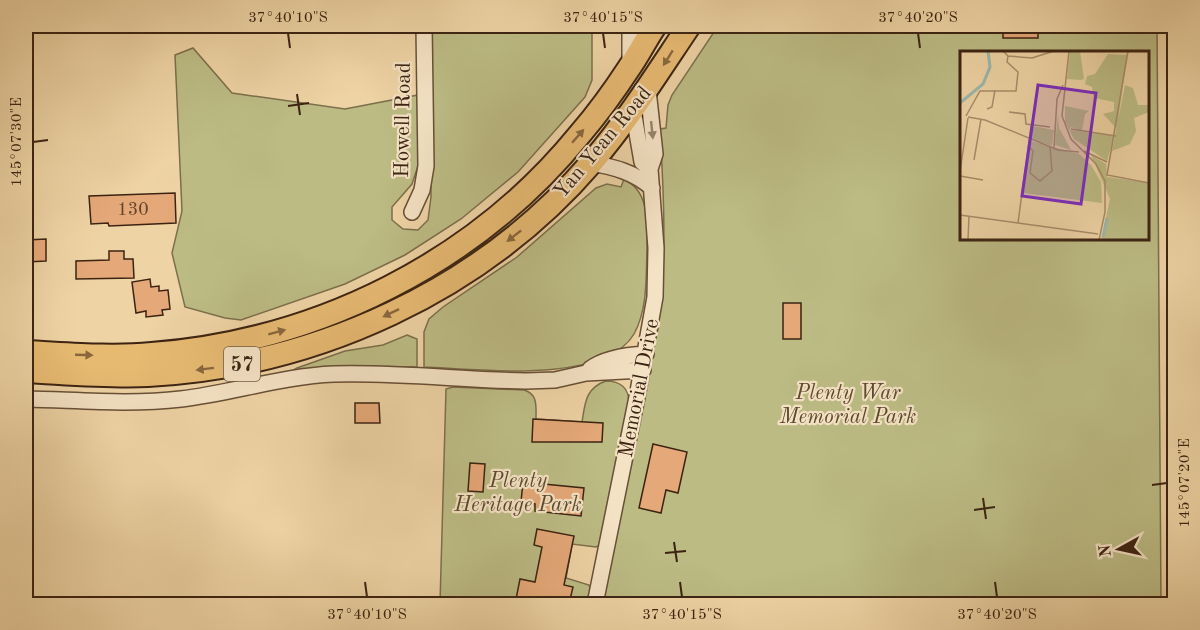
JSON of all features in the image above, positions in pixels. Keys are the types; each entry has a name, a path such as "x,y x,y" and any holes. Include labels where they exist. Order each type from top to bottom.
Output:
{"main road":[{"name":"Yan Yean Road","path":"26,371 116,376 191,371 243,363 302,349 414,303 465,272 537,218 591,163 633,110 689,26"},
{"name":"Yan Yean Road","path":"26,352 116,356 179,352 216,346 298,326 371,297 408,278 476,233 519,198 579,135 630,66 644,29"},
{"name":"Memorial Drive","path":"644,29 648,90"},
{"path":"630,66 633,110"}],"street":[{"name":"Howell Road","path":"412,212 422,190 426,166 424,26"},
{"name":"Memorial Drive","path":"595,604 655,297 655,220 650,169 655,154 648,90"},
{"name":"Memorial Drive","path":"633,110 642,162 650,169"},
{"path":"591,163 609,166 637,176 652,188"},
{"path":"32,399 119,403 179,399 333,374 526,381 565,378 586,373 596,364 619,358 644,362"}],"green space":[{"path":"430,26 592,26 592,80 585,97 518,172 461,219 405,255 345,284 241,320 185,307 172,253 182,211 175,55 193,48 232,93 345,109 418,95 420,160 412,184 392,207 392,220 403,229 418,230 428,220 431,197"},
{"name":"Plenty War Memorial Park","path":"718,26 1157,26 1161,604 601,604 658,328 664,254 660,129 666,128 668,105 672,95"},
{"path":"624,179 639,192 643,200 647,228 647,269 644,303 639,324 634,334 618,350 596,361 537,370 505,371 424,367 424,332 429,319 517,257 596,188 607,184 621,187"},
{"path":"407,335 417,339 417,367 352,366 290,372 345,351 383,345"},
{"name":"Plenty Heritage Park","path":"606,381 616,382 623,386 629,403 600,545 596,547 572,544 566,578 589,585 591,591 588,604 440,604 446,389 453,387 524,390 532,394 534,398 536,419 582,422 587,397 594,388"}],"building":[{"path":"1003,26 1038,26 1038,38 1003,38"},
{"path":"175,193 176,223 109,226 108,223 91,224 89,196"},
{"path":"46,239 46,261 26,262 26,240"},
{"path":"109,251 124,251 124,259 133,259 134,278 76,279 76,261 109,260"},
{"path":"150,279 151,287 159,286 159,291 168,290 170,309 162,310 163,315 146,317 146,311 136,313 132,282"},
{"path":"783,303 801,303 801,339 783,339"},
{"path":"355,403 379,403 380,423 355,423"},
{"path":"533,419 603,423 602,442 532,442"},
{"path":"653,444 687,452 678,493 666,490 661,513 639,508"},
{"path":"470,463 485,464 483,492 468,491"},
{"path":"523,482 584,488 581,516 535,511 535,504 521,502"},
{"path":"537,529 574,536 564,585 573,587 569,604 515,604 520,579 535,582 542,547 534,545"}]}
